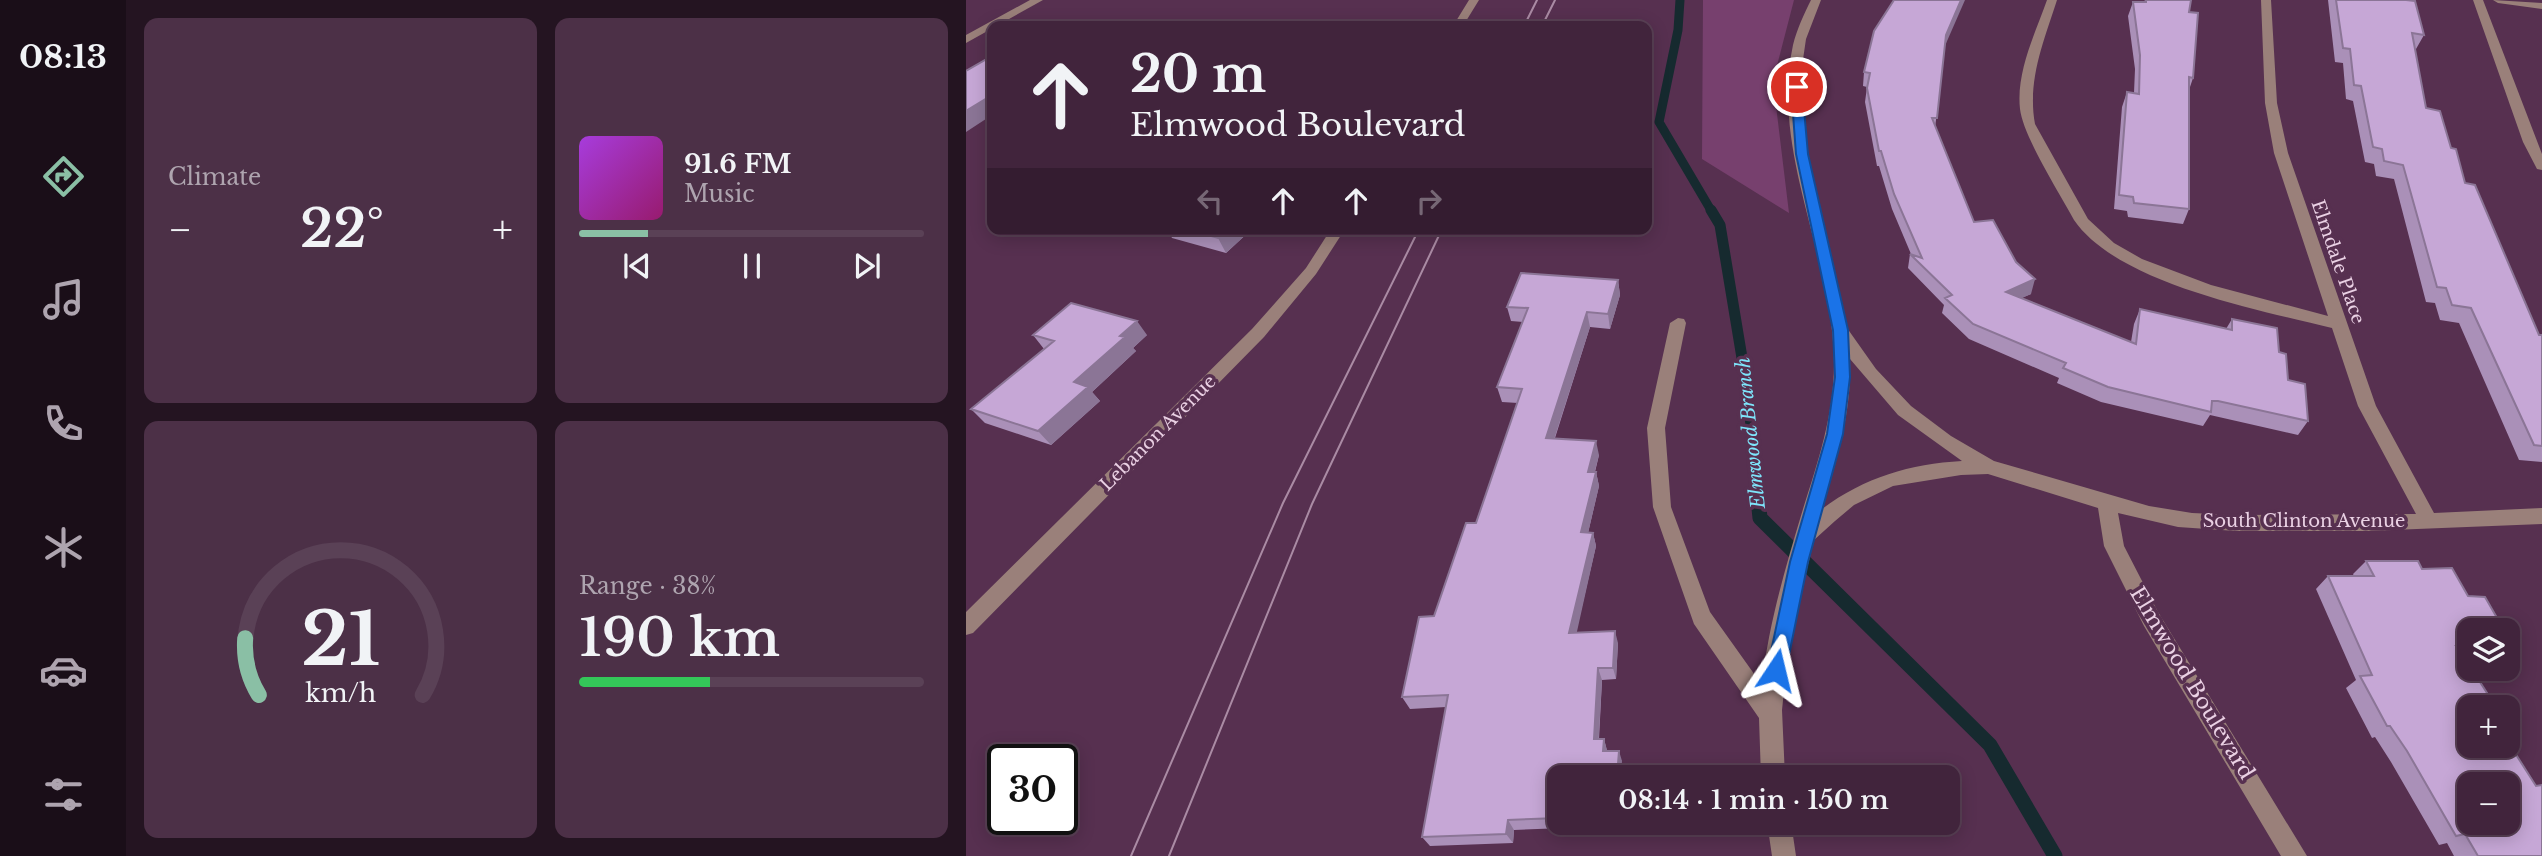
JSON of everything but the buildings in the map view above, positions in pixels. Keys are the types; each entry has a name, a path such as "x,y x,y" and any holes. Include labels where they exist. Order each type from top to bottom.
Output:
{"street":[{"path":"1000,21 1038,0"},
{"path":"1461,21 1474,0"},
{"path":"1772,765 1770,714 1780,648 1805,537 1838,418 1842,377 1841,330 1802,154 1796,103 1800,45 1816,0"},
{"path":"2052,0 2025,87 2023,106 2029,124 2085,226 2103,241 2138,262 2174,278 2235,298 2340,324"},
{"name":"Elmdale Place","path":"2266,0 2274,127 2367,406 2429,521"},
{"path":"2478,0 2529,142 2542,166"},
{"path":"2505,0 2542,6"},
{"path":"966,40 987,28"},
{"name":"Lebanon Avenue","path":"966,626 1258,333 1311,271 1334,235"},
{"path":"1678,323 1656,428 1662,507 1701,617 1770,714"},
{"path":"1841,330 1859,360 1891,398 1949,444 1990,467"},
{"path":"1805,537 1830,511 1873,485 1928,471 1990,467"},
{"name":"South Clinton Avenue","path":"1990,467 2108,503 2189,521 2281,524 2542,516"},
{"name":"Elmwood Boulevard","path":"2108,503 2114,546 2151,619 2295,856"},
{"path":"1781,835 1784,856"}],"shaded area":[{"path":"1703,0 1794,0 1773,81 1789,213 1702,159"}],"waterway":[{"name":"Elmwood Branch","path":"1680,0 1678,30 1659,122 1712,212"},
{"name":"Elmwood Branch","path":"1711,210 1720,225 1748,394 1757,490"},
{"name":"Elmwood Branch","path":"1757,489 1760,518 1990,745 2055,856"}],"tram line":[{"path":"1526,21 1537,0"},
{"path":"1544,21 1555,0"},
{"path":"1131,856 1283,503 1416,235"},
{"path":"1169,856 1312,504 1439,235"}],"route":[{"path":"1776,670 1805,537 1835,434 1842,377 1841,330 1802,154 1796,103 1797,87"}]}
